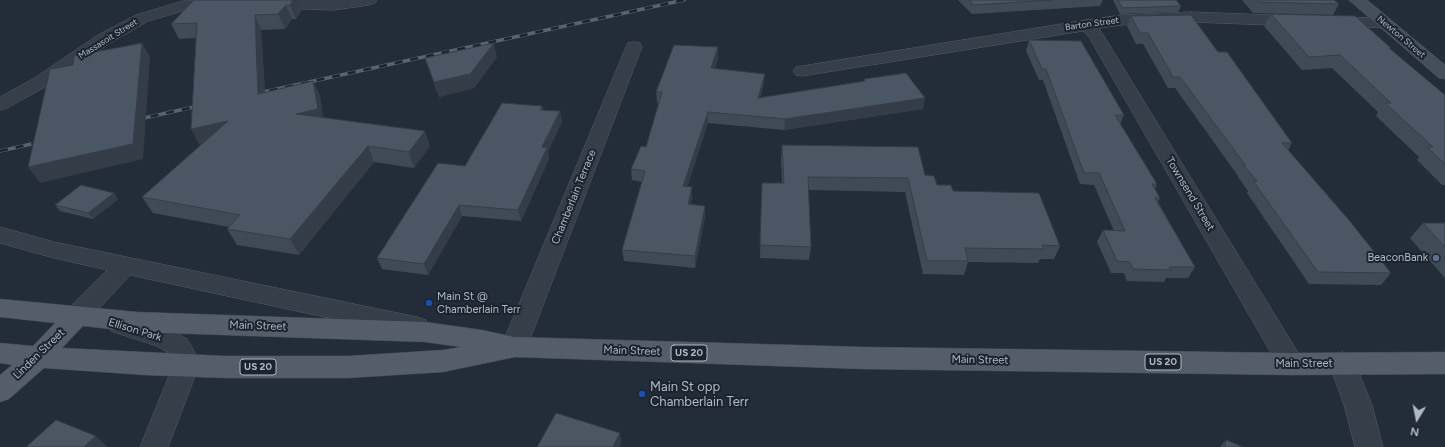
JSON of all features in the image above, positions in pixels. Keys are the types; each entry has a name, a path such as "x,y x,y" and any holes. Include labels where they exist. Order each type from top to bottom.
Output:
{"main road":[{"name":"Newton Street","path":"1357,0 1445,74"},
{"name":"Main Street","path":"0,308 137,322 392,330 458,336 514,347 863,358 1292,364 1445,363"},
{"name":"Linden Street","path":"0,391 38,357 77,316"},
{"name":"Main Street","path":"0,353 38,357 186,366 340,367 443,361 493,353 514,347"}],"street":[{"name":"Massasoit Street","path":"0,104 39,83 113,34 142,18 162,11 184,6 242,3 334,5 369,0"},
{"name":"Barton Street","path":"802,71 1121,20 1178,18 1385,23"},
{"name":"Townsend Street","path":"1086,25 1098,38 1292,364"},
{"name":"Chamberlain Terrace","path":"514,347 634,47"},
{"path":"0,235 54,250 458,336"},
{"path":"77,316 125,265"},
{"name":"Ellison Park","path":"77,316 131,327 166,339 178,346 182,351 186,360 186,366"},
{"path":"1342,363 1358,405 1369,447"},
{"path":"154,447 186,366"}],"building":[{"path":"194,0 293,0 290,5 286,5 278,14 255,15 258,94 313,81 318,109 296,114 425,131 409,152 368,146 290,239 227,229 240,215 142,197 228,121 191,129 197,23 171,24"},
{"path":"969,0 1052,0 974,5"},
{"path":"1118,0 1176,0 1181,6 1122,8"},
{"path":"1256,0 1334,0 1339,4 1258,2"},
{"path":"1271,14 1355,16 1391,48 1389,48 1445,95 1445,164 1427,147 1433,147 1385,103 1391,103 1340,55 1309,57"},
{"path":"1191,15 1218,52 1227,52 1292,143 1282,143 1349,220 1391,273 1318,272 1254,182 1257,181 1244,166 1246,166 1180,77 1173,77 1148,33 1140,33 1131,16"},
{"path":"1029,40 1081,41 1124,115 1115,115 1157,184 1152,184 1160,198 1155,198 1195,267 1169,267 1171,270 1133,269 1130,262 1117,261 1103,230 1125,231 1099,173 1084,173 1046,69 1042,69"},
{"path":"142,43 133,144 28,167 50,69 73,65 74,56"},
{"path":"494,43 470,74 434,82 425,58"},
{"path":"674,45 718,47 711,68 765,74 758,98 906,73 925,98 785,119 708,112 683,186 692,187 688,204 705,206 695,256 622,250 645,171 631,169 641,146 646,147 662,92 656,92"},
{"path":"502,103 542,106 540,110 560,111 542,147 547,148 518,210 459,205 424,264 377,258 438,163 465,166"},
{"path":"782,145 918,147 925,175 934,176 937,185 951,185 953,191 1039,193 1060,246 1042,245 1044,249 965,248 968,261 927,261 908,178 808,177 811,247 760,245 762,183 784,183"},
{"path":"81,185 114,193 88,213 55,205"},
{"path":"1423,223 1445,223 1445,247"},
{"path":"556,413 620,433 613,447 537,447"},
{"path":"56,420 96,436 84,447 26,447"},
{"path":"1226,440 1243,447 1225,447"}],"railway":[{"path":"254,94 684,0"},
{"path":"135,120 203,105"},
{"path":"0,151 45,141"}],"place":[{"name":"BeaconBank","path":"1436,258"},
{"name":"Main St @ Chamberlain Terr","path":"429,303"},
{"name":"Main St opp Chamberlain Terr","path":"642,394"}]}
